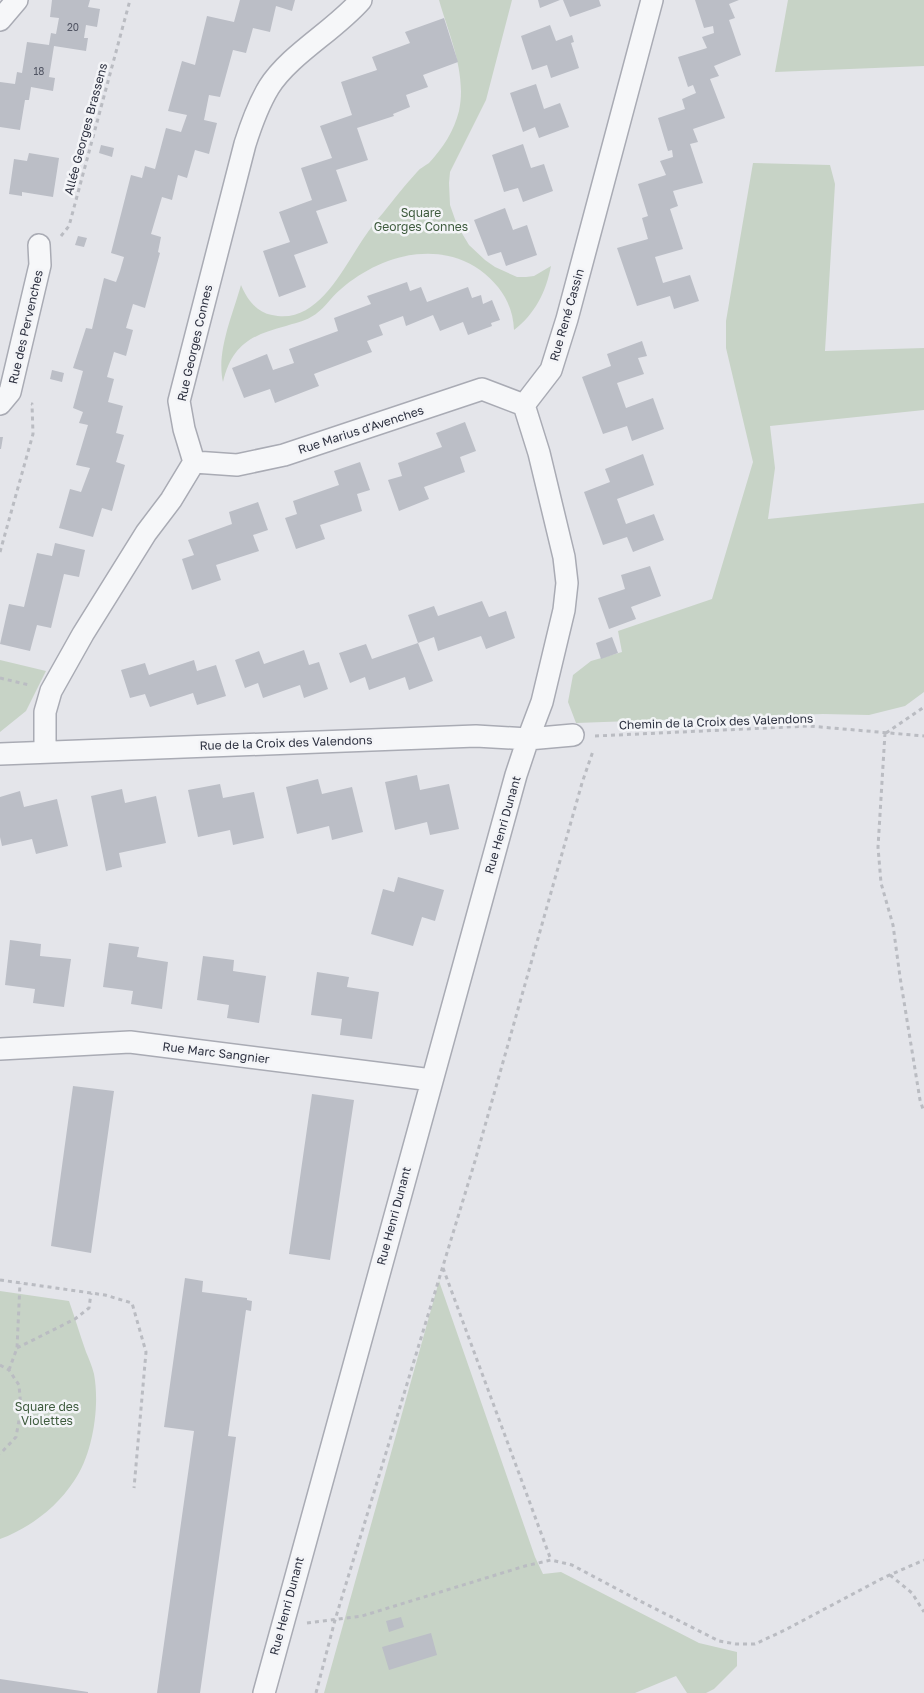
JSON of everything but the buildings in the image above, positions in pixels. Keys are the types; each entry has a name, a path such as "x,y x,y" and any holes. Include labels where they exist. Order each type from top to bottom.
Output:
{"street":[{"path":"0,20 18,0"},
{"name":"Rue Georges Connes","path":"194,462 184,429 179,401 223,226 251,125 269,87 282,71 361,0"},
{"name":"Rue René Cassin","path":"524,405 551,370 565,328 652,0"},
{"name":"Rue des Pervenches","path":"5,398 40,264 39,245"},
{"name":"Rue Marius d'Avenches","path":"194,462 237,465 284,455 482,390 524,405"},
{"path":"524,405 541,462 564,557 566,583 564,610 542,702 528,739"},
{"path":"45,752 45,712 51,691 83,634 146,533 171,500 194,462"},
{"name":"Rue de la Croix des Valendons","path":"0,754 476,736 528,739 573,736"},
{"name":"Rue Henri Dunant","path":"264,1693 516,775 528,739"},
{"name":"Rue Marc Sangnier","path":"0,1049 130,1042 432,1080"}],"path":[{"name":"Allée Georges Brassens","path":"39,245 58,241 69,226 130,0"},
{"path":"0,552 33,434 32,404 5,398"},
{"path":"924,707 885,733 878,847 881,883 893,925 920,1100 924,1112"},
{"name":"Chemin de la Croix des Valendons","path":"442,1268 478,1152 582,782 598,736 809,726 924,736"},
{"path":"442,1268 551,1560"},
{"path":"316,1693 335,1620 442,1268"},
{"path":"0,1280 105,1295 132,1303 146,1352 134,1488"},
{"path":"9,1370 16,1348 20,1283"},
{"path":"16,1348 75,1319 89,1308 91,1293"},
{"path":"0,1365 9,1370 19,1385 21,1409 16,1437 0,1454"},
{"path":"282,1627 362,1616 525,1566 551,1560 572,1565 719,1641 736,1644 755,1644 890,1574 924,1560"},
{"path":"890,1574 912,1593 924,1612"}],"green space":[{"name":"Square Georges Connes","path":"439,0 512,0 486,100 450,172 450,205 457,225 469,245 495,267 517,277 526,277 534,276 551,266 543,293 534,310 514,330 511,312 504,296 494,282 480,270 463,261 445,255 427,254 390,260 356,277 308,319 274,329 253,338 238,350 227,369 223,382 221,370 224,346 241,285 246,295 257,308 272,315 287,316 300,313 312,306 332,286 365,235 418,171 429,163 447,139 459,111 461,83 456,54"},
{"path":"788,0 924,0 924,66 775,72"},
{"path":"753,163 830,165 835,184 825,351 924,348 924,410 770,426 775,468 768,519 924,503 924,692 905,706 869,715 823,714 576,723 568,702 573,675 591,661 622,652 618,631 712,599 753,462 726,348 726,321"},
{"path":"0,660 46,671 26,711 0,732"},
{"path":"439,1281 535,1557 543,1574 561,1572 699,1643 737,1652 737,1666 714,1689 706,1693 687,1693 676,1676 635,1693 324,1693"},
{"name":"Square des Violettes","path":"0,1291 69,1301 93,1371 96,1400 90,1444 81,1470 74,1481 67,1491 42,1516 22,1529 0,1539"}]}
